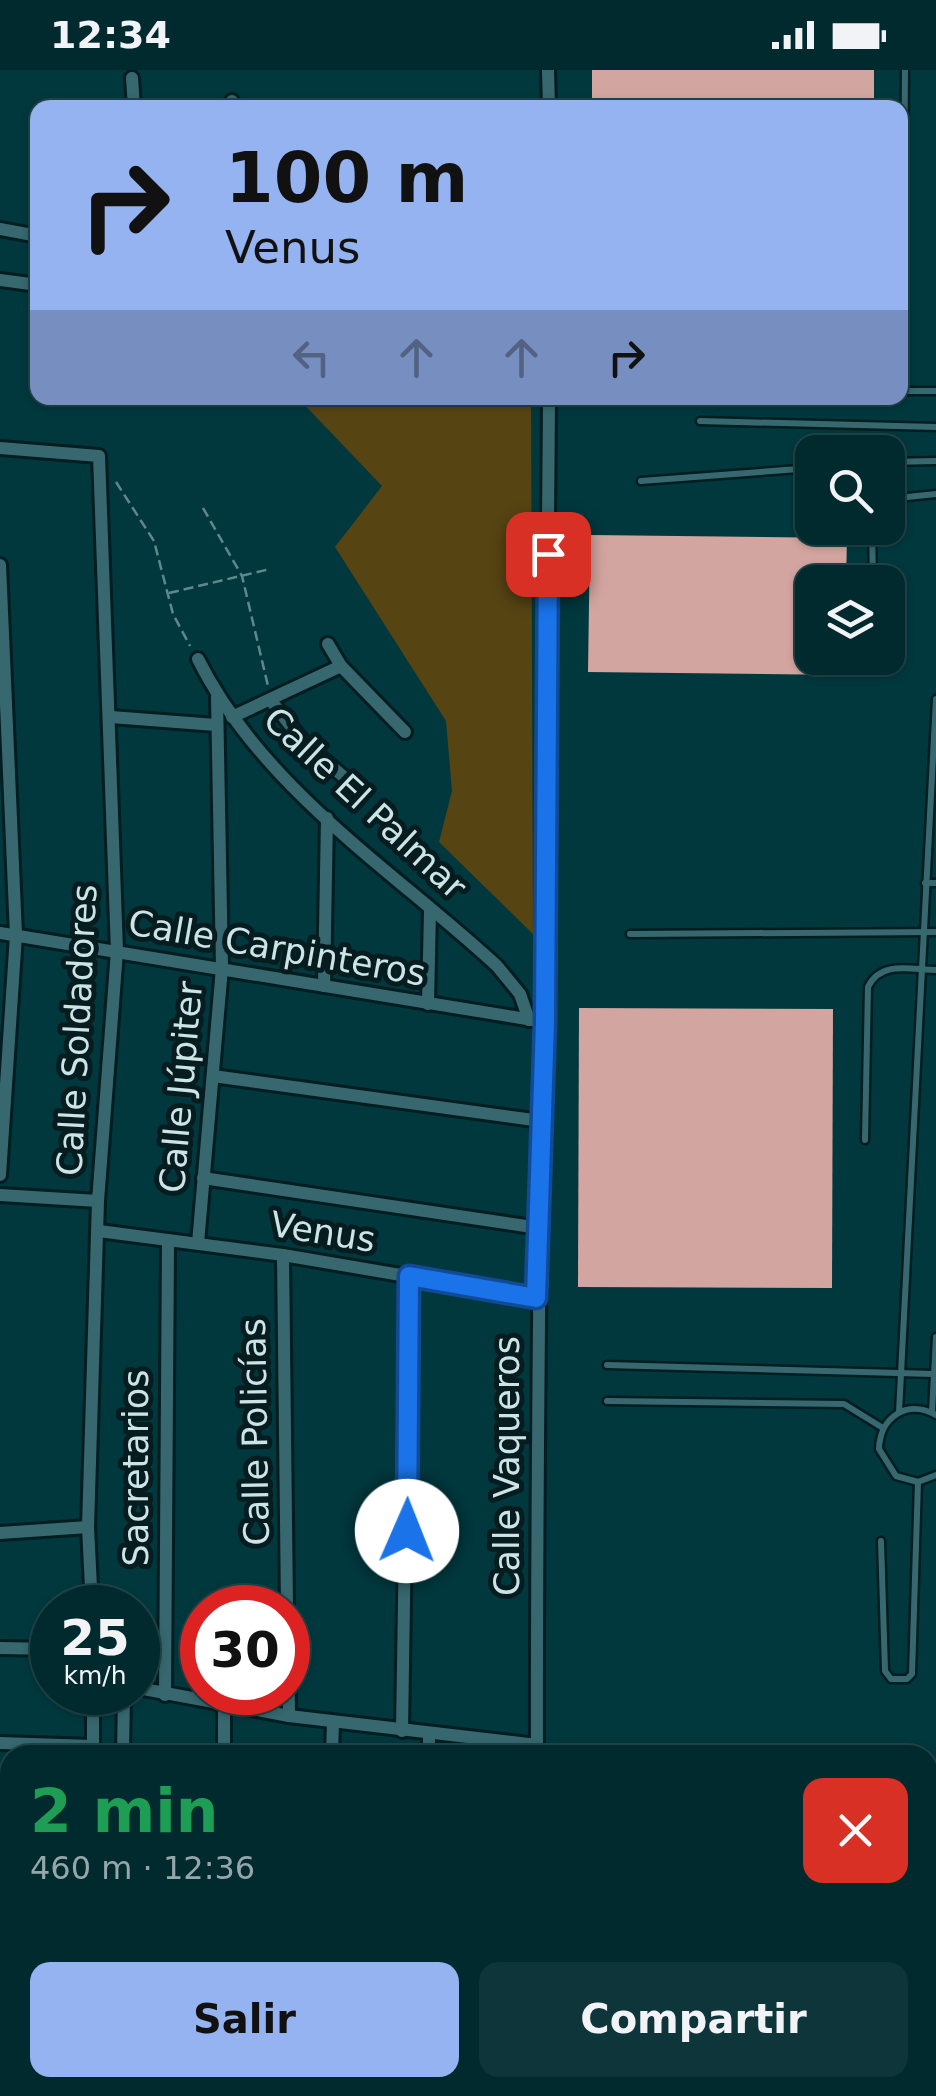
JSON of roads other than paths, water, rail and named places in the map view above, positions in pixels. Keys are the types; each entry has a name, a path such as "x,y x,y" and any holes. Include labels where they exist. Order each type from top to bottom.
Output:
{"street":[{"path":"548,70 548,100"},
{"path":"132,78 133,100"},
{"path":"0,229 30,235"},
{"path":"0,280 30,284"},
{"name":"Calle Vaqueros","path":"537,1745 536,1298 545,1022 549,405"},
{"name":"Calle Soldadores","path":"0,448 98,456 117,951 98,1201 88,1527 91,1585"},
{"path":"0,564 16,935 0,1176"},
{"path":"328,644 341,666 405,732"},
{"name":"Calle El Palmar","path":"198,660 232,717 288,781 497,966 520,994 530,1020"},
{"path":"232,717 272,702 341,666"},
{"name":"Calle Júpiter","path":"198,1244 222,968 217,696"},
{"path":"272,702 304,744 344,777"},
{"path":"111,717 216,725"},
{"path":"324,986 327,818"},
{"path":"428,1004 430,910"},
{"name":"Calle Carpinteros","path":"0,933 545,1022"},
{"path":"213,1076 542,1121"},
{"path":"204,1178 538,1228"},
{"path":"0,1195 98,1201"},
{"name":"Venus","path":"99,1232 284,1255 536,1298"},
{"name":"Sacretarios","path":"165,1695 168,1241"},
{"name":"Calle Policías","path":"284,1255 287,1585"},
{"path":"402,1731 409,1276"},
{"path":"0,1533 88,1527"},
{"path":"0,1648 30,1649"},
{"path":"160,1694 180,1698"},
{"path":"93,1745 94,1715"},
{"path":"124,1715 124,1745"},
{"path":"224,1715 224,1745"},
{"path":"281,1715 501,1745"},
{"path":"333,1745 334,1722"},
{"path":"429,1735 429,1745"},
{"path":"0,1743 27,1745"}],"lane":[{"path":"905,70 905,100"},
{"path":"908,391 936,390"},
{"path":"700,421 936,427"},
{"path":"905,462 936,461"},
{"path":"640,481 795,469"},
{"path":"905,498 936,494"},
{"path":"936,699 932,847 922,932 899,1412 883,1428 882,1460 896,1476 921,1481 936,1478"},
{"path":"925,882 936,884"},
{"path":"630,934 936,932"},
{"path":"865,1140 868,986 873,977 888,969 936,970"},
{"path":"899,1412 934,1413 936,1337"},
{"path":"607,1365 934,1374"},
{"path":"606,1401 844,1404 883,1428"},
{"path":"881,1541 885,1671 890,1679 907,1679 912,1674 921,1481"}]}
